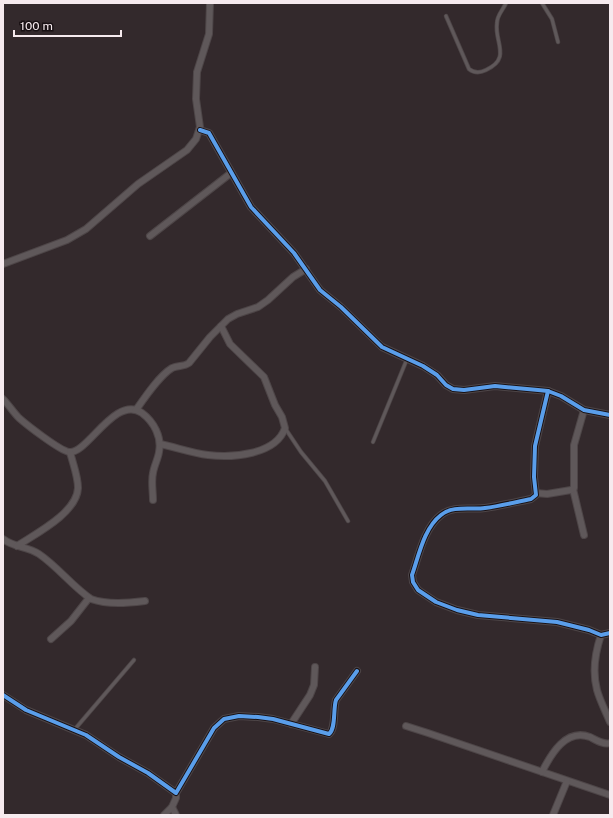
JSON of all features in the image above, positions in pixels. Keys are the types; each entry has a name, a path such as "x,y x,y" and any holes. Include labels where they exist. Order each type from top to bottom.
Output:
{"street":[{"path":"3,264 67,240 86,229 138,184 187,150 196,139 200,130 196,99 197,72 209,34 210,3"},
{"path":"200,130 209,133 252,207 291,249 325,295 341,307 382,347 431,371 446,385 453,389 464,390 495,386 548,391 566,398 584,410 610,415"},
{"path":"150,236 231,173"},
{"path":"136,410 161,377 175,366 182,366 189,363 210,337 228,319 237,314 258,307 293,277 306,269"},
{"path":"160,444 208,455 236,455 267,448 280,439 283,435 285,428 282,417 275,405 264,377 230,344 221,326"},
{"path":"548,391 535,446 534,477 536,493 534,497 526,500 474,510 456,509 442,514 428,531 412,575 413,582 418,590 436,602 457,610 478,615 557,622 589,630 601,635 610,633"},
{"path":"3,399 18,417 60,448 70,452 81,447 108,421 118,414 126,410 136,410 146,417 158,432 160,438 159,452 152,479 153,500"},
{"path":"584,410 574,445 573,489 584,535"},
{"path":"17,546 54,521 69,508 76,499 78,489 77,476 70,452"},
{"path":"536,493 547,494 573,489"},
{"path":"3,538 12,545 28,548 42,556 89,598 97,601 111,602 130,603 145,601"},
{"path":"51,639 71,620 89,598"},
{"path":"601,635 596,649 594,677 597,690 610,722"},
{"path":"291,724 310,695 314,685 315,667"},
{"path":"164,815 172,807 176,798 176,793 214,728 224,719 239,716 258,717 291,724 326,734 332,732 334,727 334,705 336,700 357,671"},
{"path":"3,695 26,710 75,729 86,735 119,757 148,773 176,793"},
{"path":"406,726 610,795"},
{"path":"542,772 549,759 564,740 574,736 584,735 605,744 610,743"},
{"path":"553,815 567,781"},
{"path":"172,807 176,815"}],"lane":[{"path":"446,16 469,69 473,72 477,72 486,70 495,65 499,59 501,52 496,25 498,16 506,3"},
{"path":"542,3 552,19 558,42"},
{"path":"373,442 407,359"},
{"path":"285,428 306,458 325,481 348,520"},
{"path":"75,729 134,660"}],"cycle path":[{"path":"200,130 209,133 251,207 294,253 320,290 341,307 382,347 423,366 437,375 446,385 453,389 464,390 495,386 548,391 561,396 584,410 610,415"},
{"path":"548,391 535,446 534,477 536,495 531,499 508,504 485,508 457,509 441,515 435,520 426,534 412,575 413,582 418,590 436,602 457,610 478,615 557,622 589,630 601,635 610,633"},
{"path":"3,695 26,710 86,735 119,757 148,773 176,793 214,728 224,719 239,716 273,719 329,734 333,728 336,700 357,671"}]}
